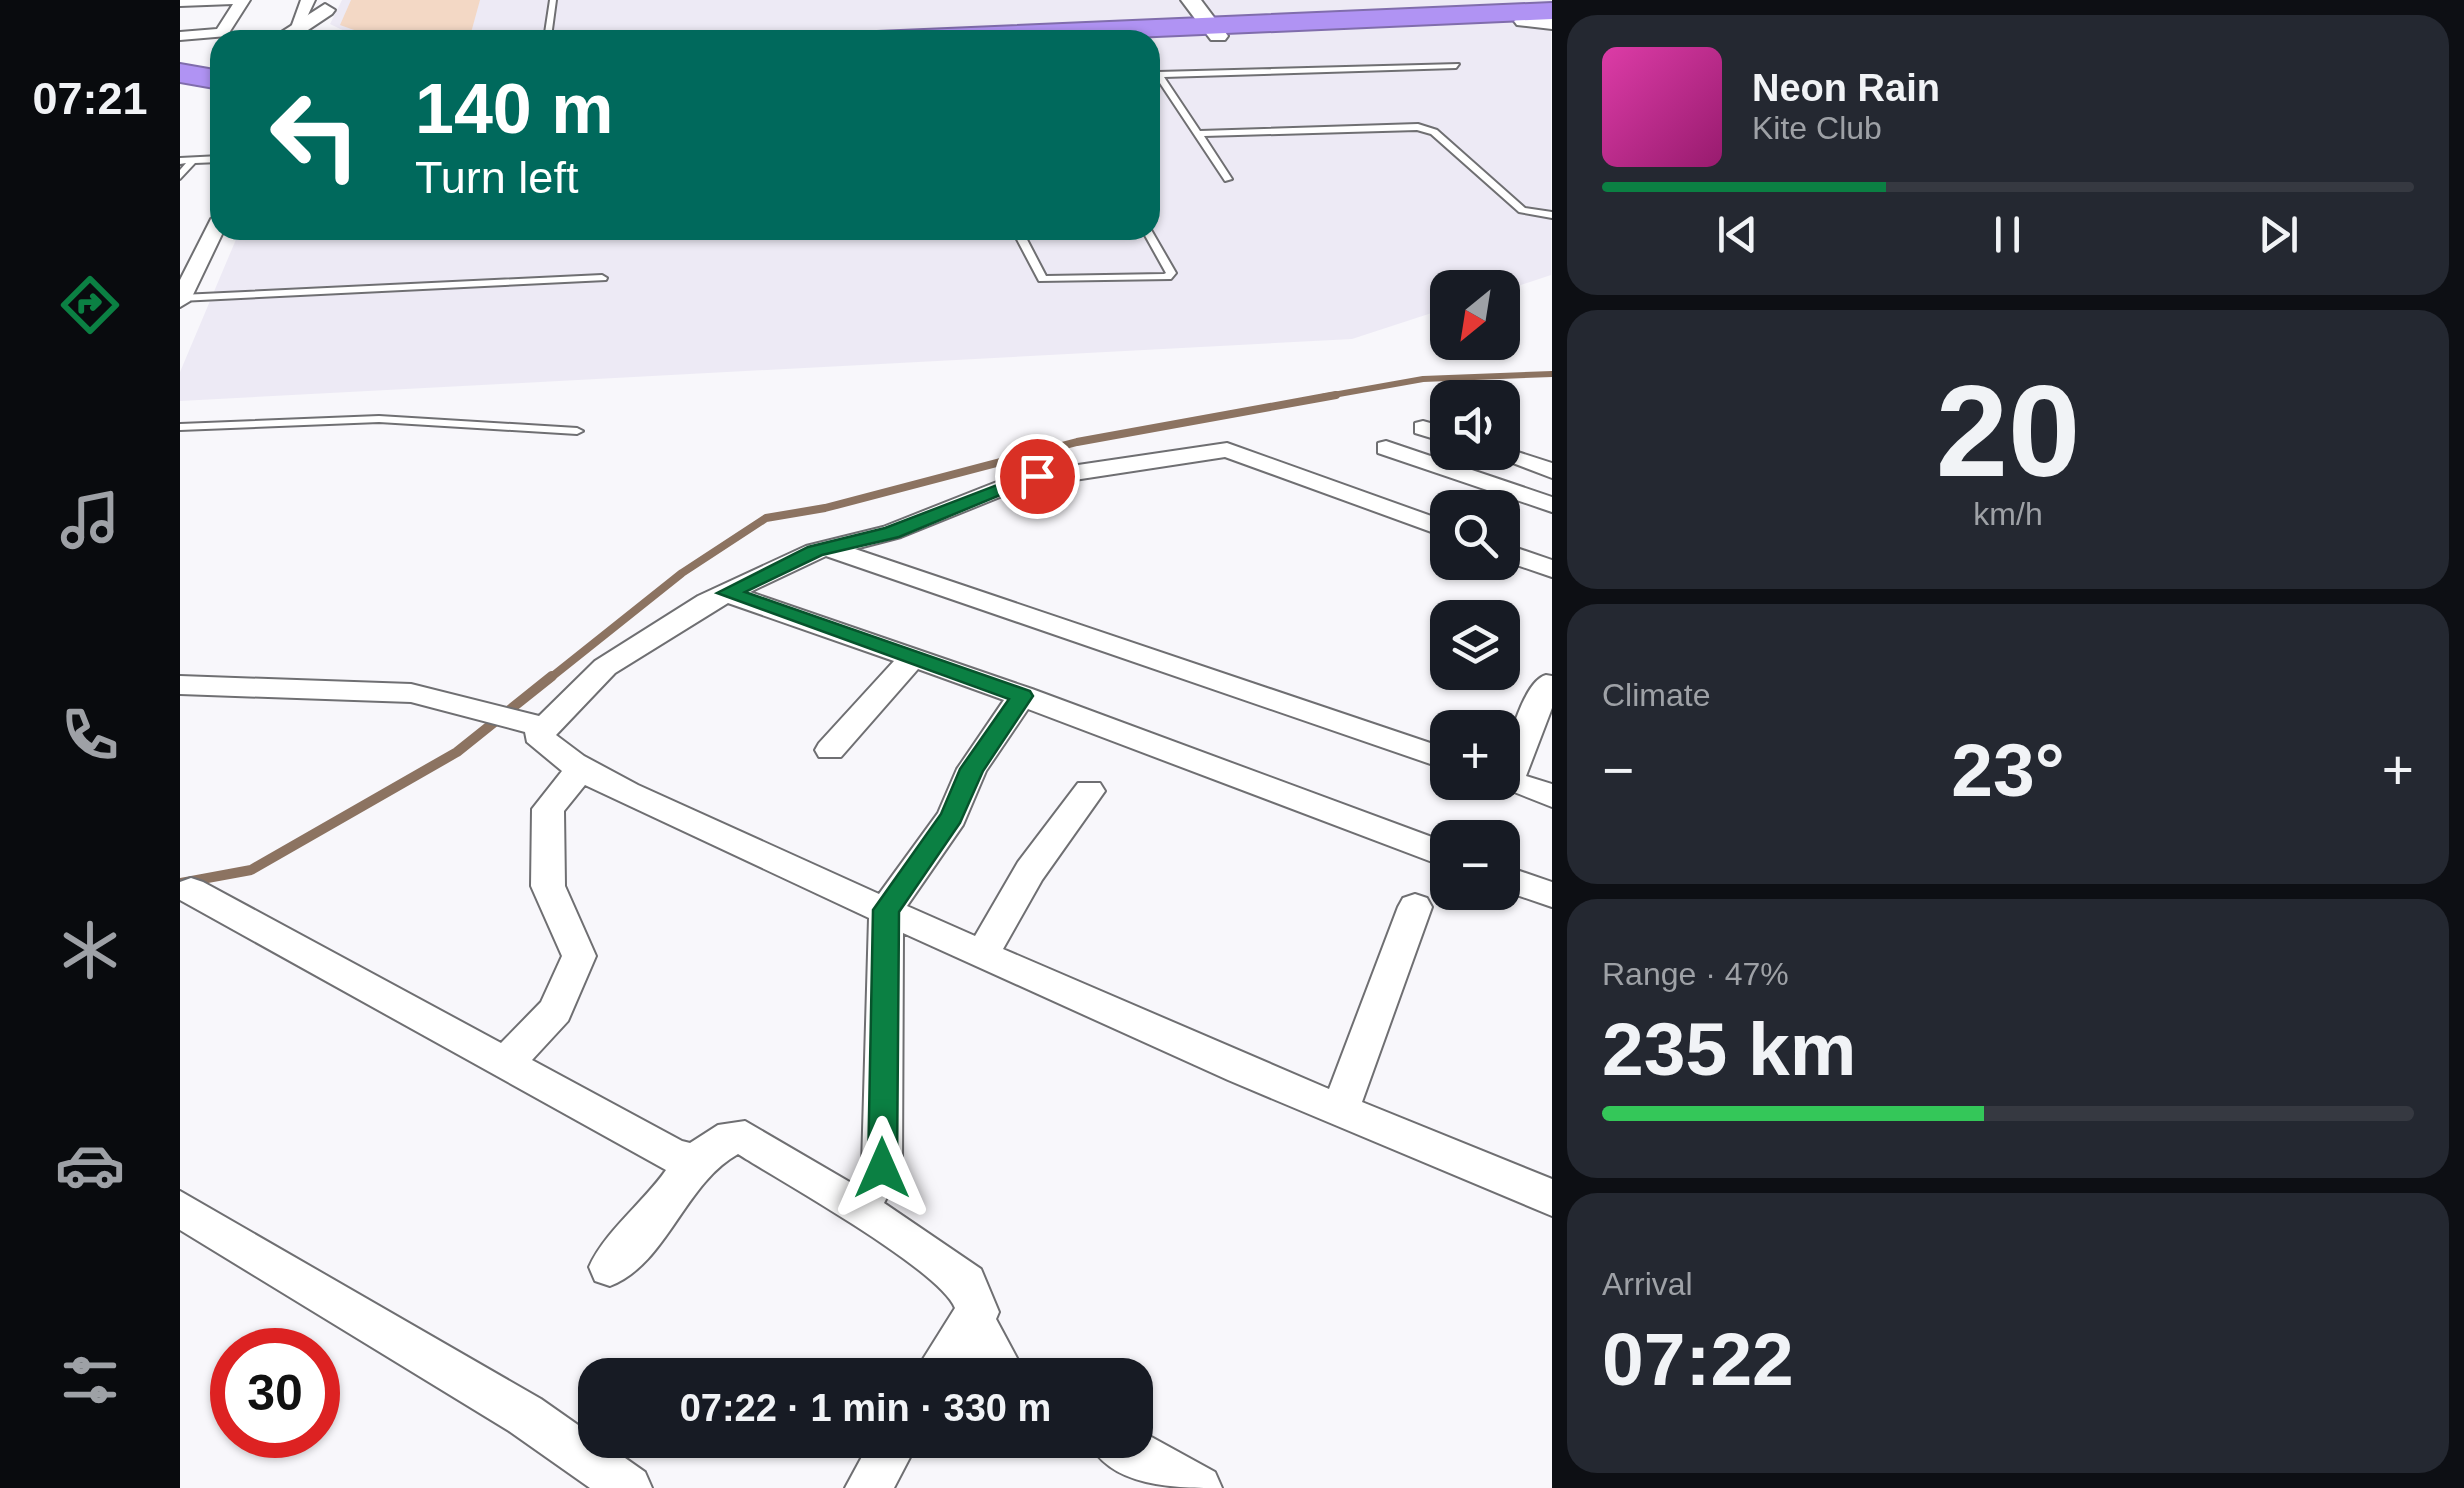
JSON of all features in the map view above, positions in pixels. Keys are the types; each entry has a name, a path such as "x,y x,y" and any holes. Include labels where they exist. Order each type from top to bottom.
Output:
{"highway":[{"path":"1160,36 1552,11"},
{"path":"1160,33 1542,21"},
{"path":"180,63 210,58"},
{"path":"180,73 210,78"}],"main road":[{"path":"1191,0 1216,32"},
{"path":"293,30 321,4"},
{"path":"321,4 322,30"}],"street":[{"path":"180,2 234,0"},
{"path":"224,30 243,0"},
{"path":"180,36 210,34"},
{"path":"181,299 210,240"},
{"path":"1423,428 1430,430"},
{"path":"1386,448 1552,505"},
{"path":"519,720 727,593 815,551 892,532 1017,481 1222,449 1430,524"},
{"path":"1520,460 1552,471"},
{"path":"830,549 1430,754"},
{"path":"1520,557 1552,569"},
{"path":"727,593 1022,696 1430,849"},
{"path":"830,750 912,658"},
{"path":"1520,746 1546,684"},
{"path":"180,685 412,693 519,720 540,740 582,767 886,910 1340,1110 1552,1198"},
{"path":"860,1210 882,1168 886,910 952,817 972,769 1022,696"},
{"path":"504,1064 555,1010 578,956 548,886 548,810 582,767"},
{"path":"1520,785 1552,796"},
{"path":"983,953 1030,871 1089,791"},
{"path":"1520,884 1552,896"},
{"path":"191,891 674,1156 694,1160"},
{"path":"1340,1110 1415,907"},
{"path":"610,1267 659,1214 694,1160 732,1137 745,1138 936,1258 966,1283 978,1304 976,1320 993,1358"},
{"path":"180,1208 525,1415 629,1488"},
{"path":"948,1358 976,1320"},
{"path":"868,1488 886,1458"},
{"path":"1144,1458 1199,1488"}],"lane":[{"path":"549,30 554,0"},
{"path":"1160,74 1456,66"},
{"path":"1160,82 1228,180"},
{"path":"1198,134 1418,127 1434,132 1522,210 1552,215"},
{"path":"180,160 210,159"},
{"path":"180,176 193,160"},
{"path":"1023,240 1044,279 1167,277 1171,273 1153,240"},
{"path":"181,299 602,278"},
{"path":"180,427 379,419 577,431"}],"shaded area":[{"path":"342,0 1551,0 1551,275 1520,285 1520,270 1430,270 1430,314 1352,339 180,401 180,372 236,240 1160,240 1160,30 342,30 330,24"},
{"path":"351,0 480,0 472,30 354,30 340,25"}],"waterway":[{"path":"1322,397 1423,379 1552,374"},
{"path":"549,679 682,573 766,518 825,508 1077,442 1336,395"},
{"path":"180,883 251,870 457,752 552,676"}],"route":[{"path":"882,1168 886,910 952,817 972,769 1022,696 727,593 815,551 892,532 1037,476"}]}
